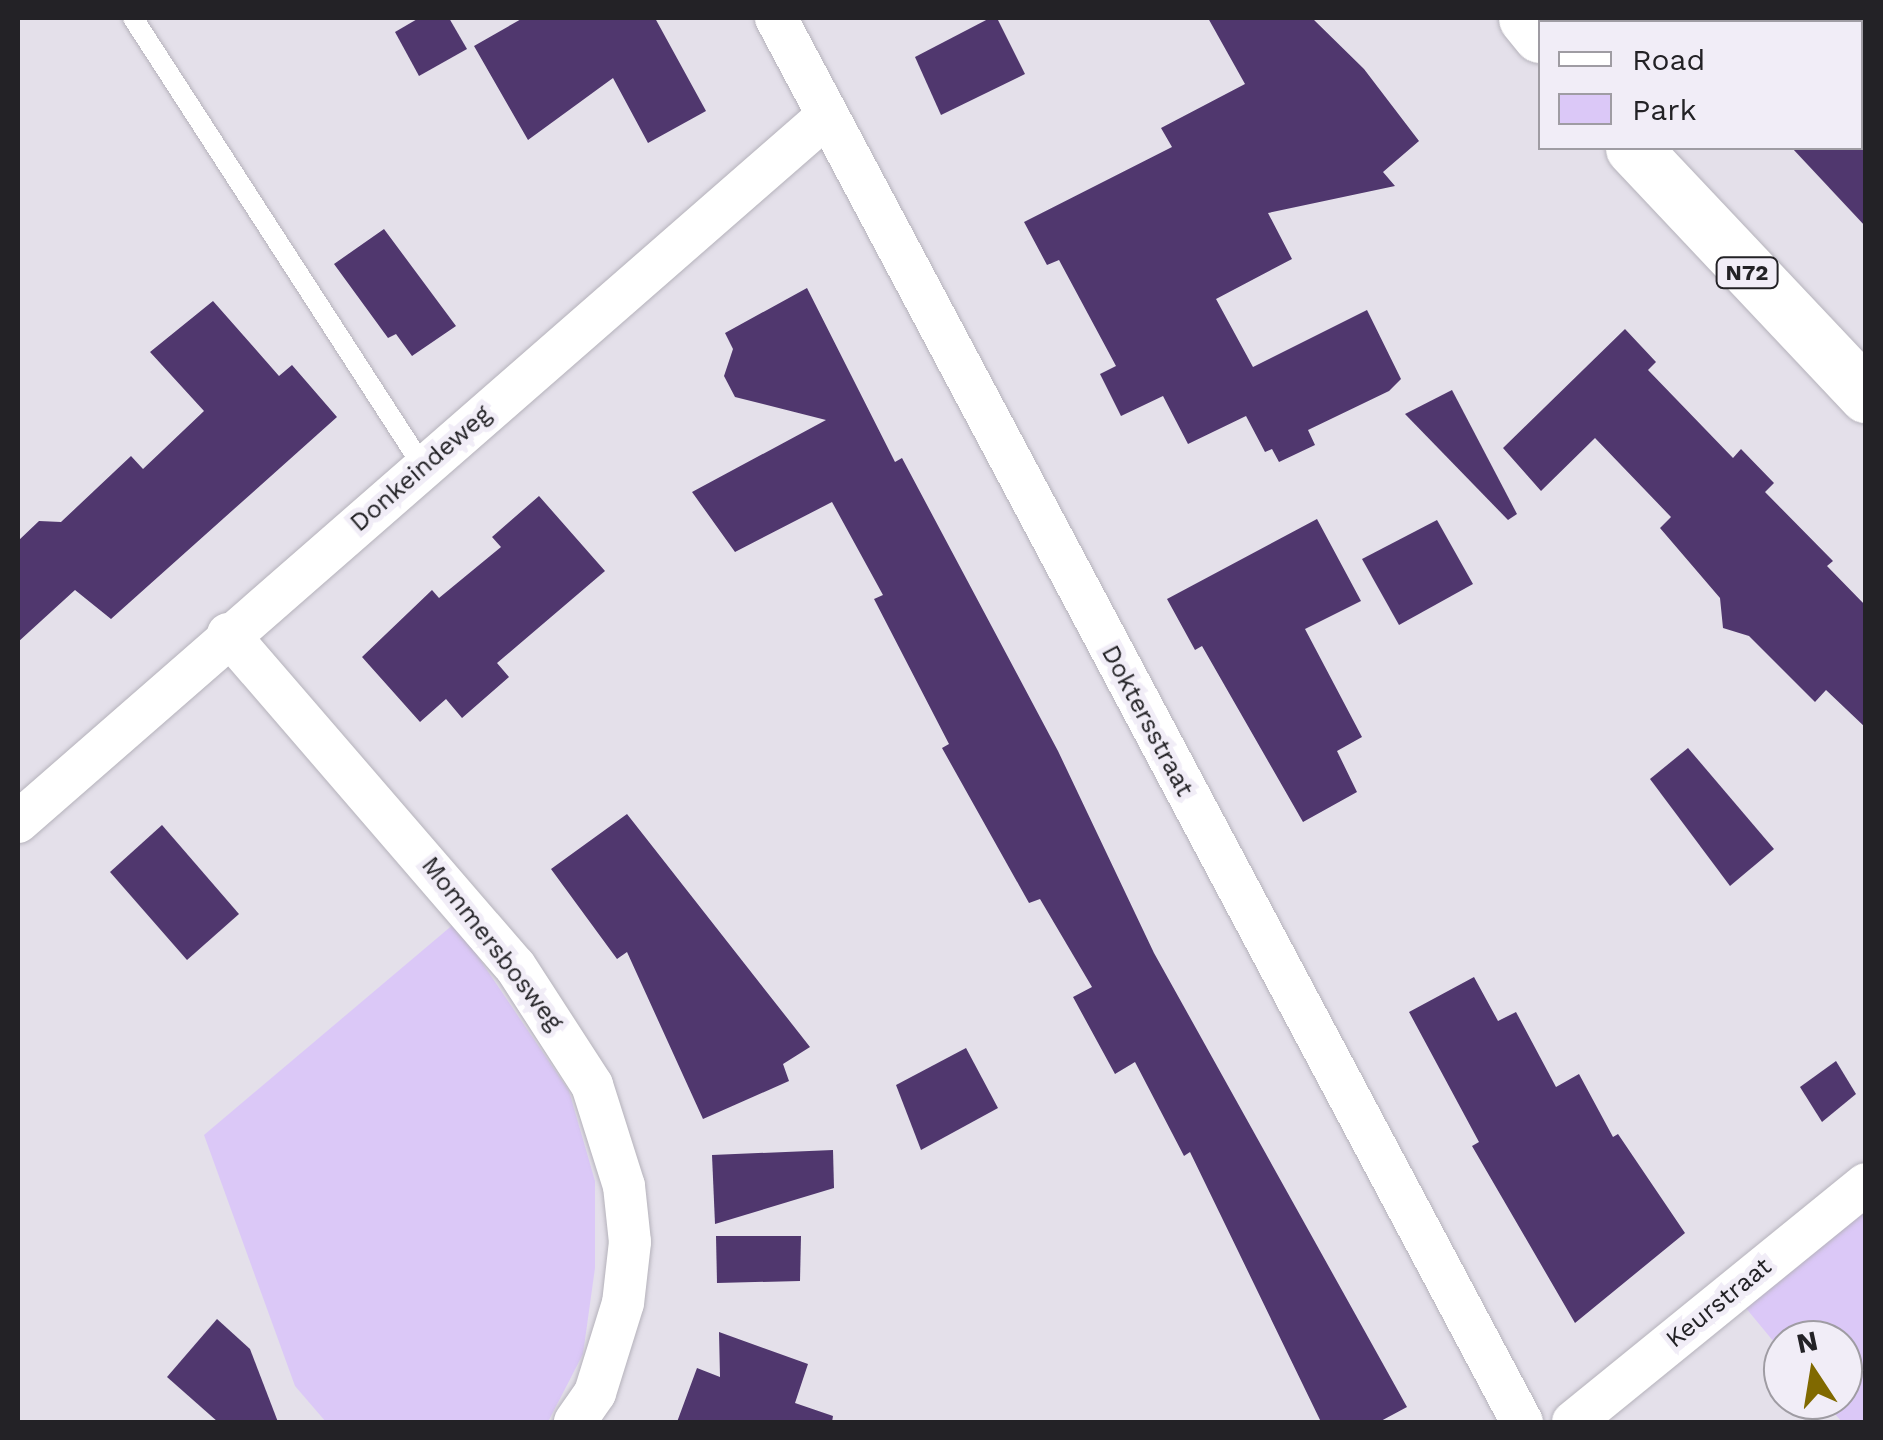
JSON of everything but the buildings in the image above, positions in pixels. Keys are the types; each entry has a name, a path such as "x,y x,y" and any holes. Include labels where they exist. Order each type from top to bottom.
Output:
{"main road":[{"name":"N72","path":"1635,150 1866,395"}],"street":[{"name":"Doktersstraat","path":"776,18 1522,1422"},
{"name":"Donkeindeweg","path":"18,822 228,634 826,117"},
{"name":"Mommersbosweg","path":"228,634 515,966 592,1085 624,1186 630,1242 624,1303 595,1393 575,1422"},
{"name":"Keurstraat","path":"1573,1422 1866,1184"}],"lane":[{"path":"133,18 424,468"}],"green space":[{"path":"455,923 569,1091 595,1181 595,1268 583,1354 548,1422 326,1422 295,1386 204,1135"},
{"path":"1865,1210 1865,1422 1840,1420 1863,1420 1863,1320 1763,1320 1763,1329 1745,1307"}]}
